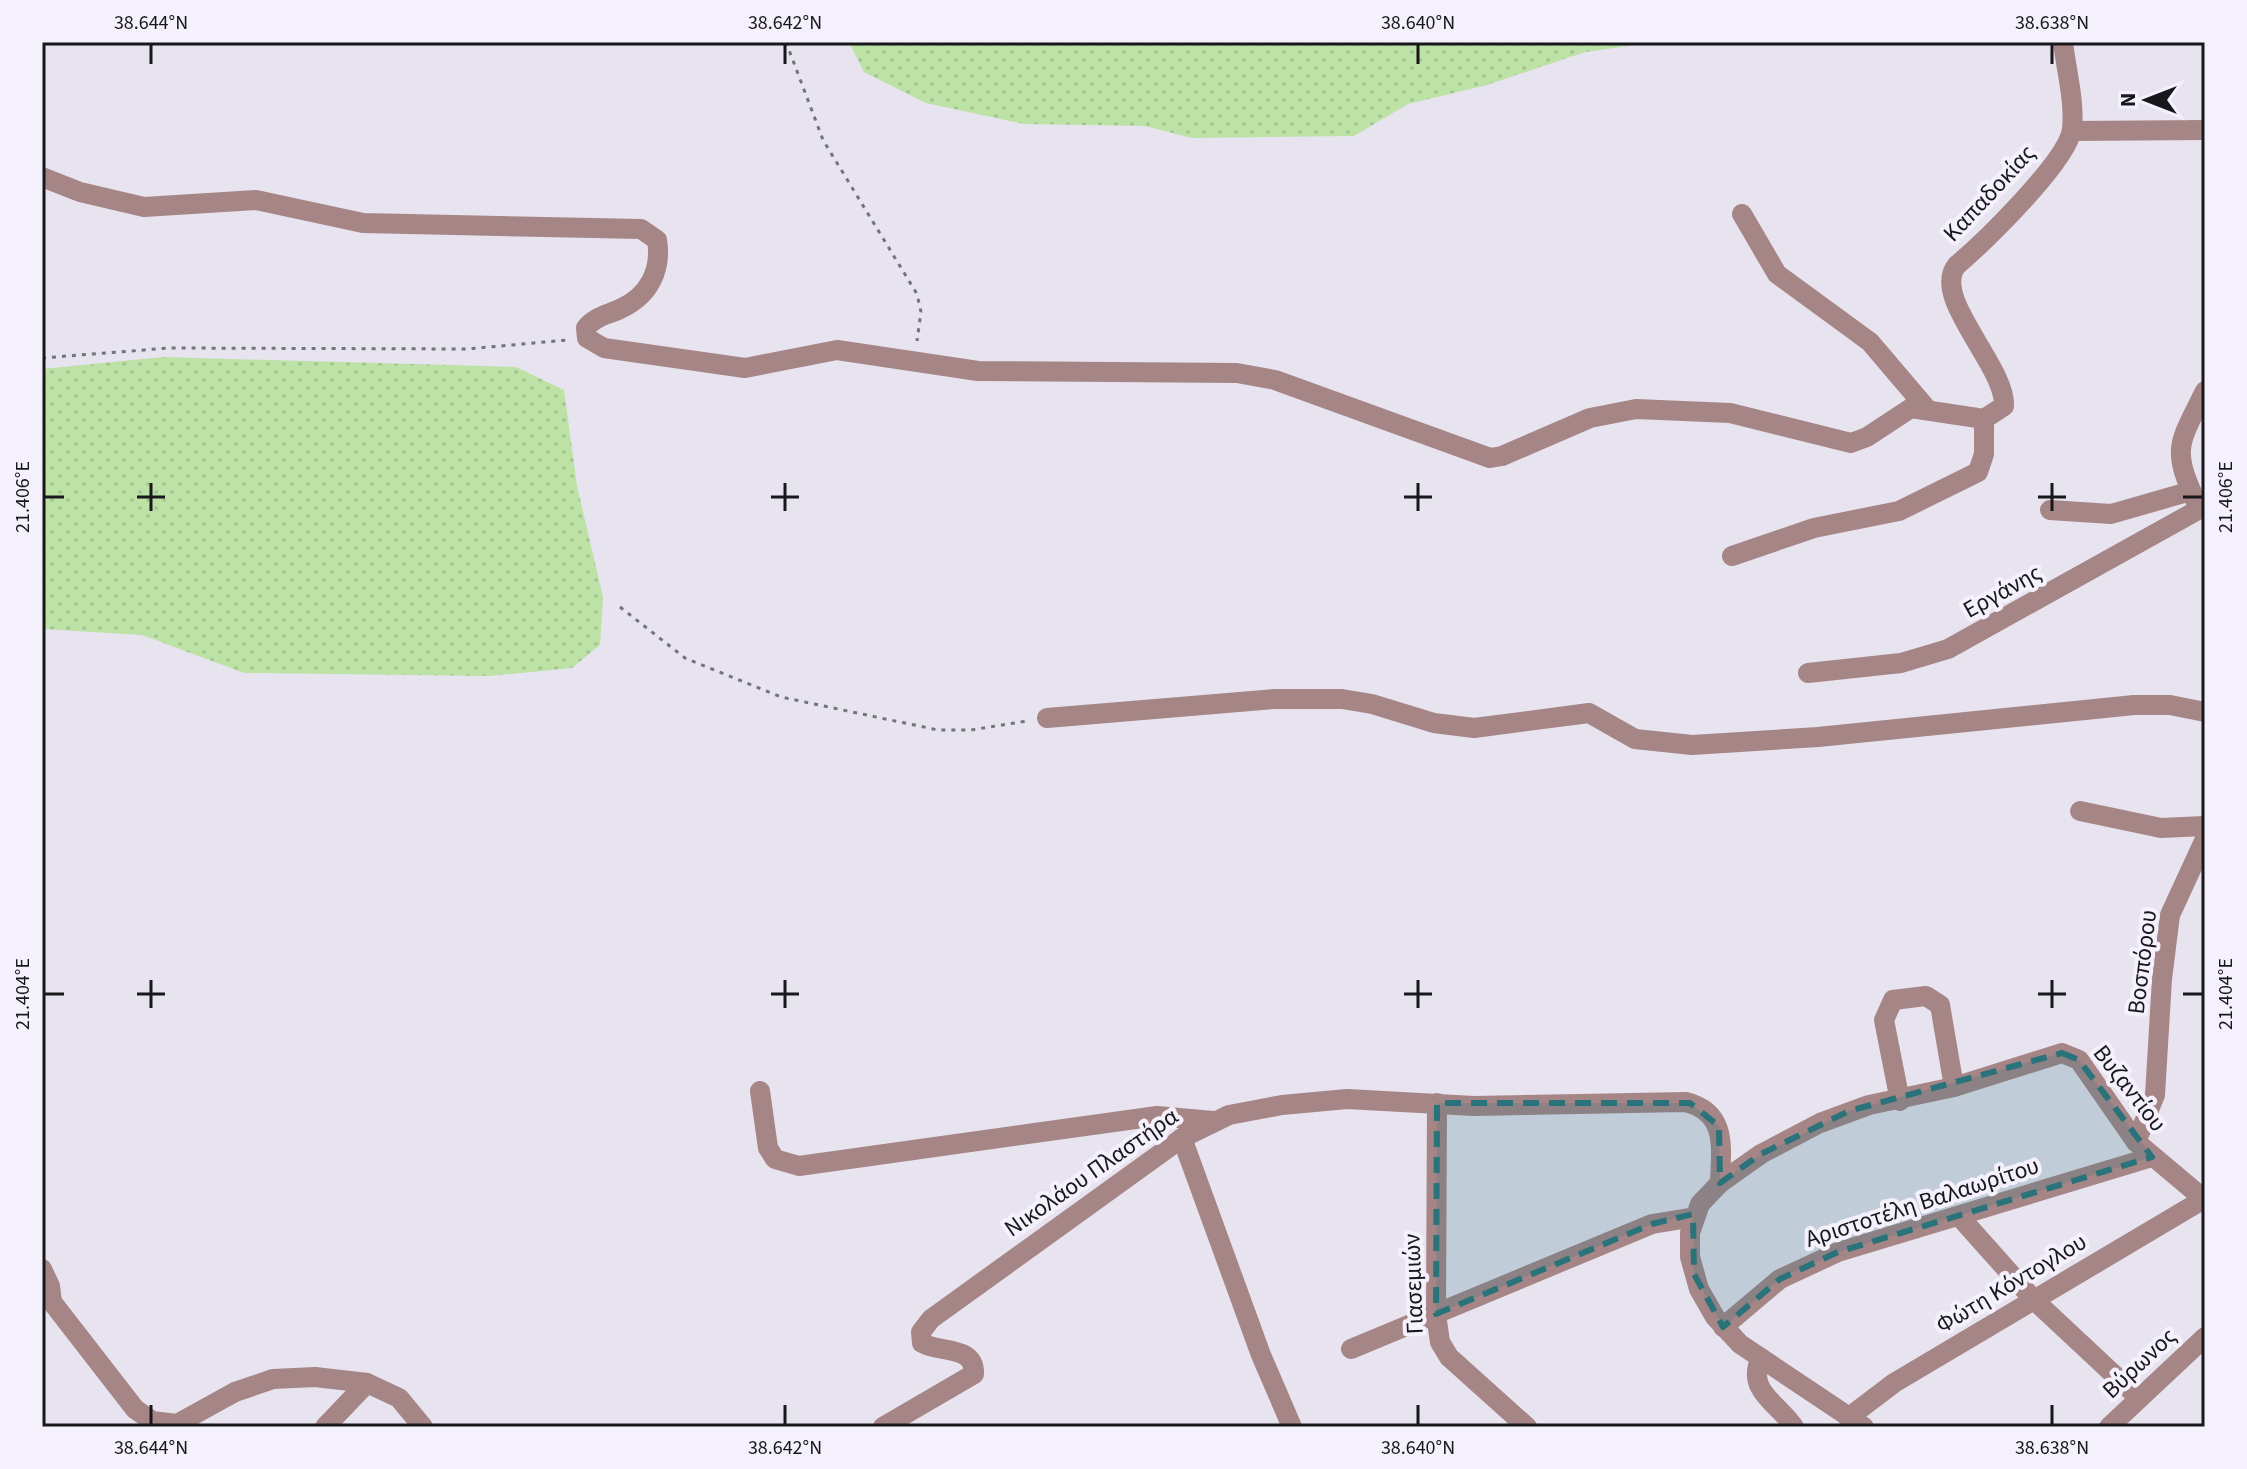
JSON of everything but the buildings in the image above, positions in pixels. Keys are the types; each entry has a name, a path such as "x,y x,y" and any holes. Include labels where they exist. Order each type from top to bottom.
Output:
{"street":[{"path":"2063,42 2072,131 2205,130"},
{"name":"Καπαδοκίας","path":"1984,419 2000,410 2003,395 1952,295 1951,274 2047,173 2072,131"},
{"path":"42,177 80,192 144,207 256,200 363,223 641,229 651,232 659,252 652,281 636,299 590,323 587,338 604,348 728,367 765,365 837,350 978,371 1257,376 1490,458 1612,413 1636,409 1730,413 1851,443 1867,437 1907,410 1927,409 1984,419 1984,454 1978,472 1899,511 1814,528 1732,556"},
{"path":"1742,214 1777,274 1870,342 1927,409"},
{"path":"2050,510 2111,514 2198,502 2181,470 2179,451 2205,391"},
{"name":"Εργάνης","path":"1808,673 1901,663 1948,649 2198,502"},
{"path":"1047,718 1274,699 1342,699 1372,704 1434,723 1474,728 1589,713 1635,739 1692,745 1818,737 2134,705 2170,705 2205,712"},
{"path":"2080,811 2161,828 2205,826"},
{"name":"Βοσπόρου","path":"2136,1142 2155,1095 2162,979 2170,915 2205,839"},
{"path":"1856,1422 1761,1358 1723,1327 1707,1305 1694,1274 1689,1244 1700,1204 1720,1183 1761,1154 1820,1123 1859,1108 1900,1101 1954,1087 1940,1005 1926,996 1893,1000 1884,1020 1900,1101"},
{"name":"Βυζαντίου","path":"1954,1087 2062,1053 2069,1054 2084,1066 2136,1142 2205,1200"},
{"path":"760,1091 768,1148 775,1159 799,1166 1157,1116 1213,1121"},
{"name":"Νικολάου Πλαστήρα","path":"883,1427 974,1374 973,1364 967,1356 921,1343 921,1332 931,1319 1182,1138 1213,1121 1253,1109 1314,1101 1379,1098 1474,1106 1690,1103 1709,1113 1719,1126 1720,1183"},
{"name":"Γιασεμιών","path":"1437,1103 1436,1314 1440,1342 1449,1357 1527,1427"},
{"path":"1182,1138 1261,1355 1292,1427"},
{"name":"Αριστοτέλη Βαλαωρίτου","path":"1723,1327 1794,1271 1838,1252 2152,1157"},
{"name":"Φώτη Κόντογλου","path":"1856,1422 1894,1383 2205,1200"},
{"path":"1959,1216 2033,1299 2139,1398"},
{"path":"1351,1349 1652,1224 1695,1217"},
{"path":"42,1269 50,1286 52,1302 135,1409 152,1421 177,1424 235,1392 273,1379 315,1377 367,1383 399,1398 423,1427"},
{"name":"Βύρωνος","path":"2109,1427 2205,1337"},
{"path":"1761,1358 1757,1378 1759,1390 1794,1427"},
{"path":"325,1427 367,1383"}],"path":[{"path":"786,42 823,140 917,294 920,331 911,360"},
{"path":"42,358 169,348 467,349 587,338"},
{"path":"620,607 685,658 781,697 938,730 971,730 1047,718"}],"highlighted area":[{"path":"2062,1053 2079,1060 2152,1157 1838,1252 1780,1279 1723,1327 1694,1274 1693,1214 1652,1224 1436,1314 1437,1103 1690,1103 1719,1126 1720,1183 1761,1154 1849,1111"}],"green space":[{"path":"849,42 1658,42 1585,52 1487,85 1408,104 1354,136 1192,138 1145,126 1024,124 926,103 864,72"},
{"path":"163,357 516,367 564,390 577,486 603,597 600,645 572,668 489,676 244,673 142,635 42,629 42,369"}]}
